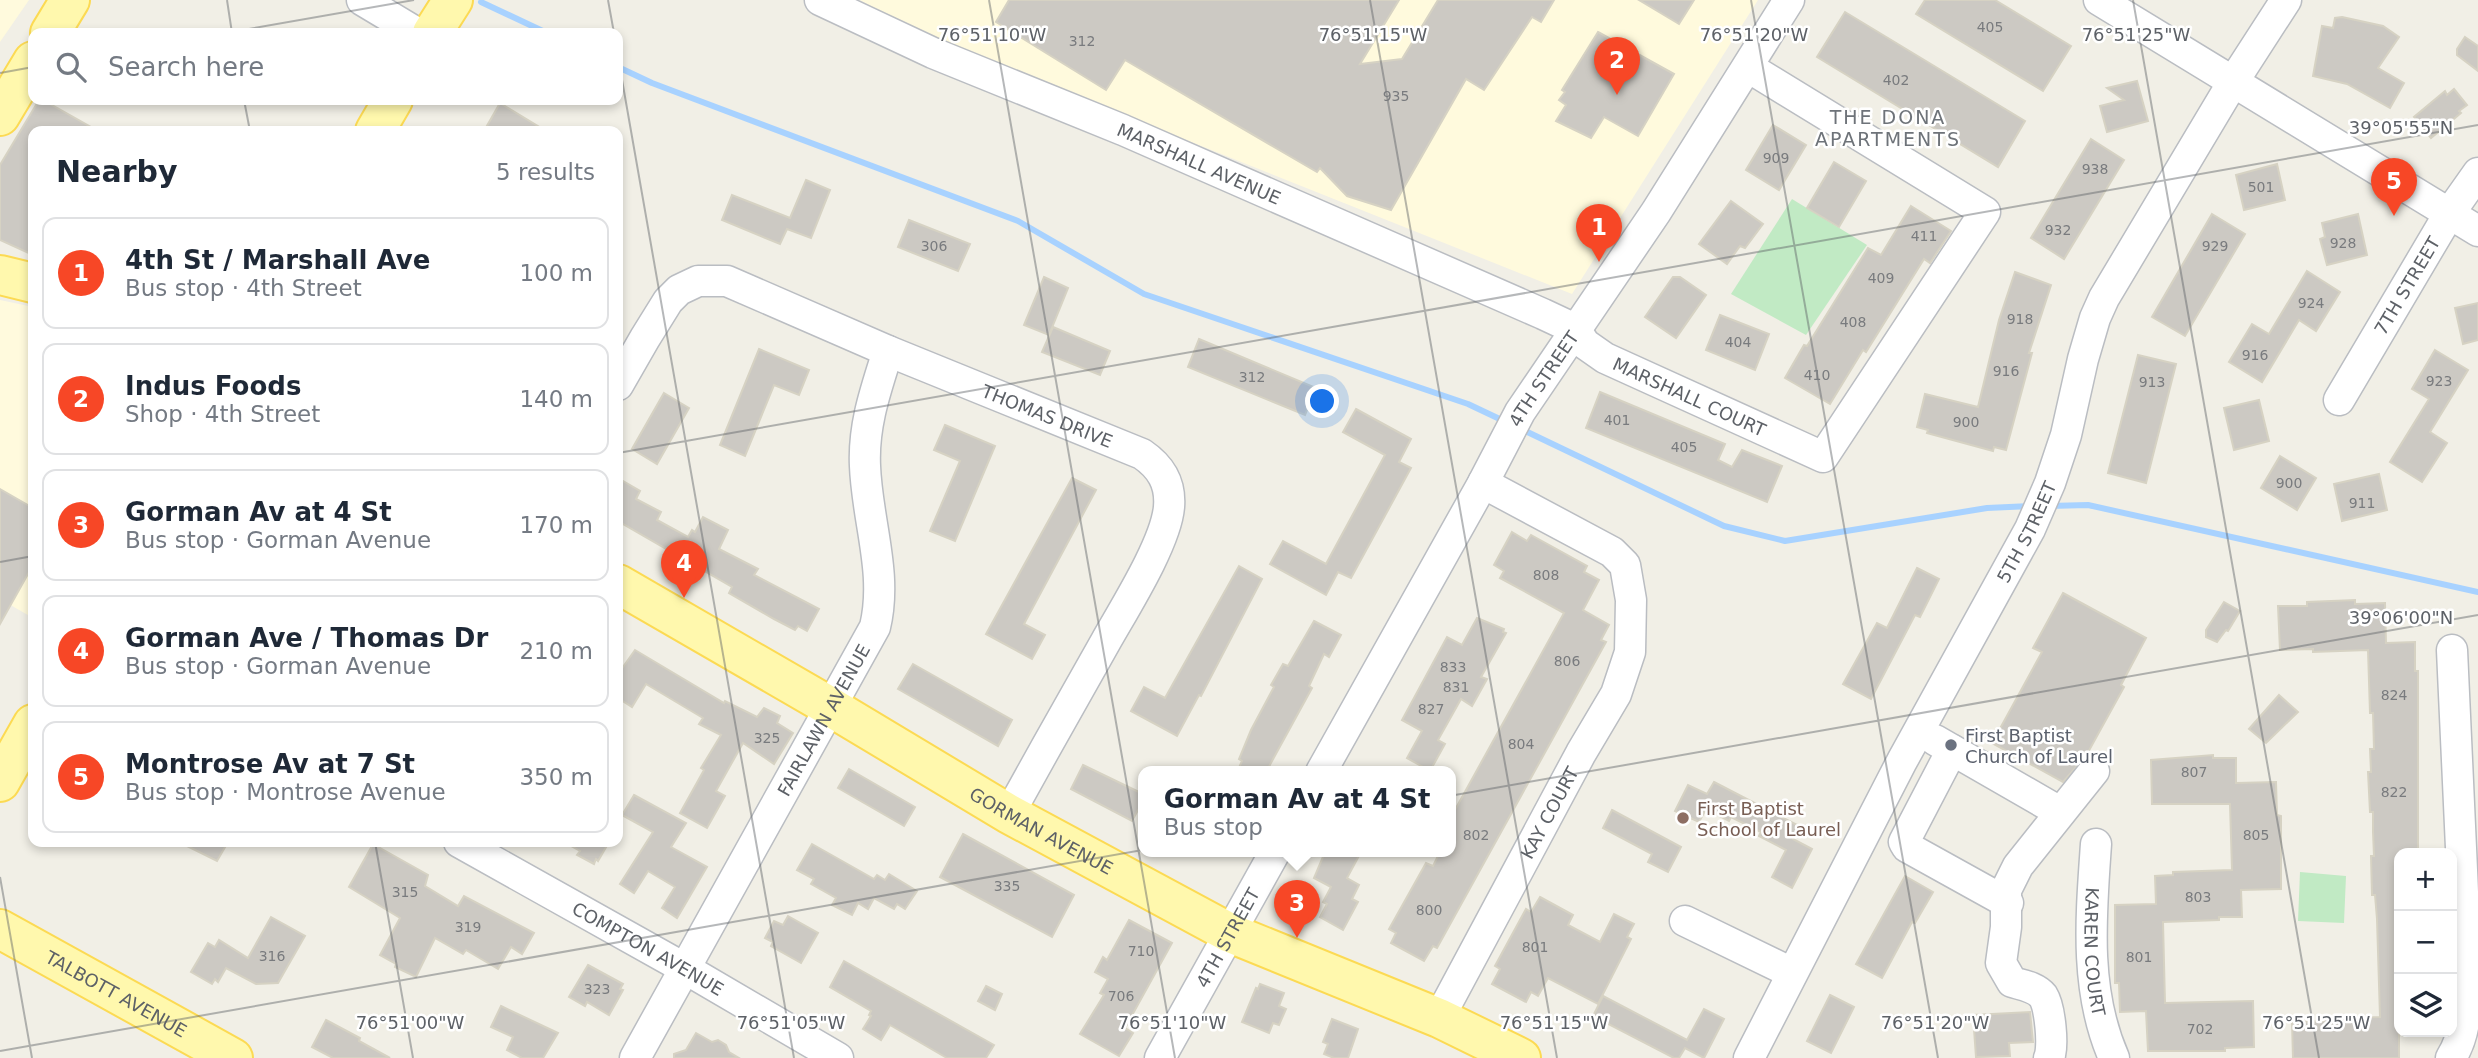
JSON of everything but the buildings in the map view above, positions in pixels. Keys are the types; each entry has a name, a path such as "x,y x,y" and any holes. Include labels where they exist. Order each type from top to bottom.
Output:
{"main road":[{"path":"53,28 70,0"},
{"path":"435,28 453,0"},
{"path":"1,114 28,69"},
{"path":"378,126 390,105"},
{"path":"0,275 28,282"},
{"name":"GORMAN AVENUE","path":"623,587 1009,814 1230,933 1439,1018 1521,1058"},
{"path":"3,774 28,732"},
{"name":"TALBOTT AVENUE","path":"0,929 233,1058"}],"street":[{"path":"362,0 409,28"},
{"name":"MARSHALL AVENUE","path":"820,0 933,52 1123,130 1575,329"},
{"name":"4TH STREET","path":"1324,766 1520,412 1656,212 1789,0"},
{"path":"2099,0 2478,231"},
{"name":"5TH STREET","path":"1749,1058 1919,731 2029,530 2050,483 2066,435 2095,318 2104,298 2232,82 2286,0"},
{"name":"MARSHALL COURT","path":"1575,329 1585,344 1605,358 1823,457 1985,212 1748,67"},
{"name":"7TH STREET","path":"2339,400 2449,214 2478,173"},
{"name":"THOMAS DRIVE","path":"623,377 668,301 689,284 710,279 727,281 888,351 1142,454 1157,465 1168,488 1169,506 1161,536 1128,603 1009,814"},
{"name":"FAIRLAWN AVENUE","path":"635,1058 875,627 879,610 880,577 867,493 866,424 888,351"},
{"name":"KAY COURT","path":"1439,1018 1581,753 1616,694 1630,652 1631,600 1625,565 1612,552 1483,483"},
{"path":"2451,1058 2465,1024 2468,980 2452,650"},
{"path":"1919,731 2060,812"},
{"path":"1952,750 1904,842 1907,847 2008,903"},
{"path":"2049,1058 2052,1051 2051,1027 2043,996 2032,988 2012,982 2001,963 2008,903 2006,890 2018,866 2094,771"},
{"name":"KAREN COURT","path":"2096,844 2091,950 2101,1021 2114,1058"},
{"name":"COMPTON AVENUE","path":"467,847 684,968 838,1058"},
{"name":"4TH STREET","path":"1160,1058 1272,857"},
{"path":"1685,921 1792,972"}],"shaded area":[{"path":"0,0 29,0 0,42"},
{"path":"860,0 1758,0 1572,294 921,34"},
{"path":"0,300 28,306 28,615 0,599"}],"green space":[{"path":"1792,199 1867,245 1806,335 1731,294"},
{"path":"2300,872 2346,876 2344,923 2298,921"}],"waterway":[{"path":"481,2 536,28"},
{"path":"623,69 652,83 1018,221 1144,294 1468,404 1506,422"},
{"path":"1519,428 1724,526 1785,541 1987,508 2031,506"},
{"path":"2049,506 2088,505 2478,592"}],"place":[{"name":"Indus Foods","path":"1617,95"},
{"name":"Montrose Av at 7 St","path":"2394,216"},
{"name":"4th St / Marshall Ave","path":"1599,262"},
{"name":"Gorman Ave / Thomas Dr","path":"684,598"},
{"name":"First Baptist Church of Laurel","path":"1951,745"},
{"name":"First Baptist School of Laurel","path":"1683,818"},
{"name":"Gorman Av at 4 St","path":"1297,938"}],"district":[{"name":"THE DONA APARTMENTS","path":"1888,128"}]}
